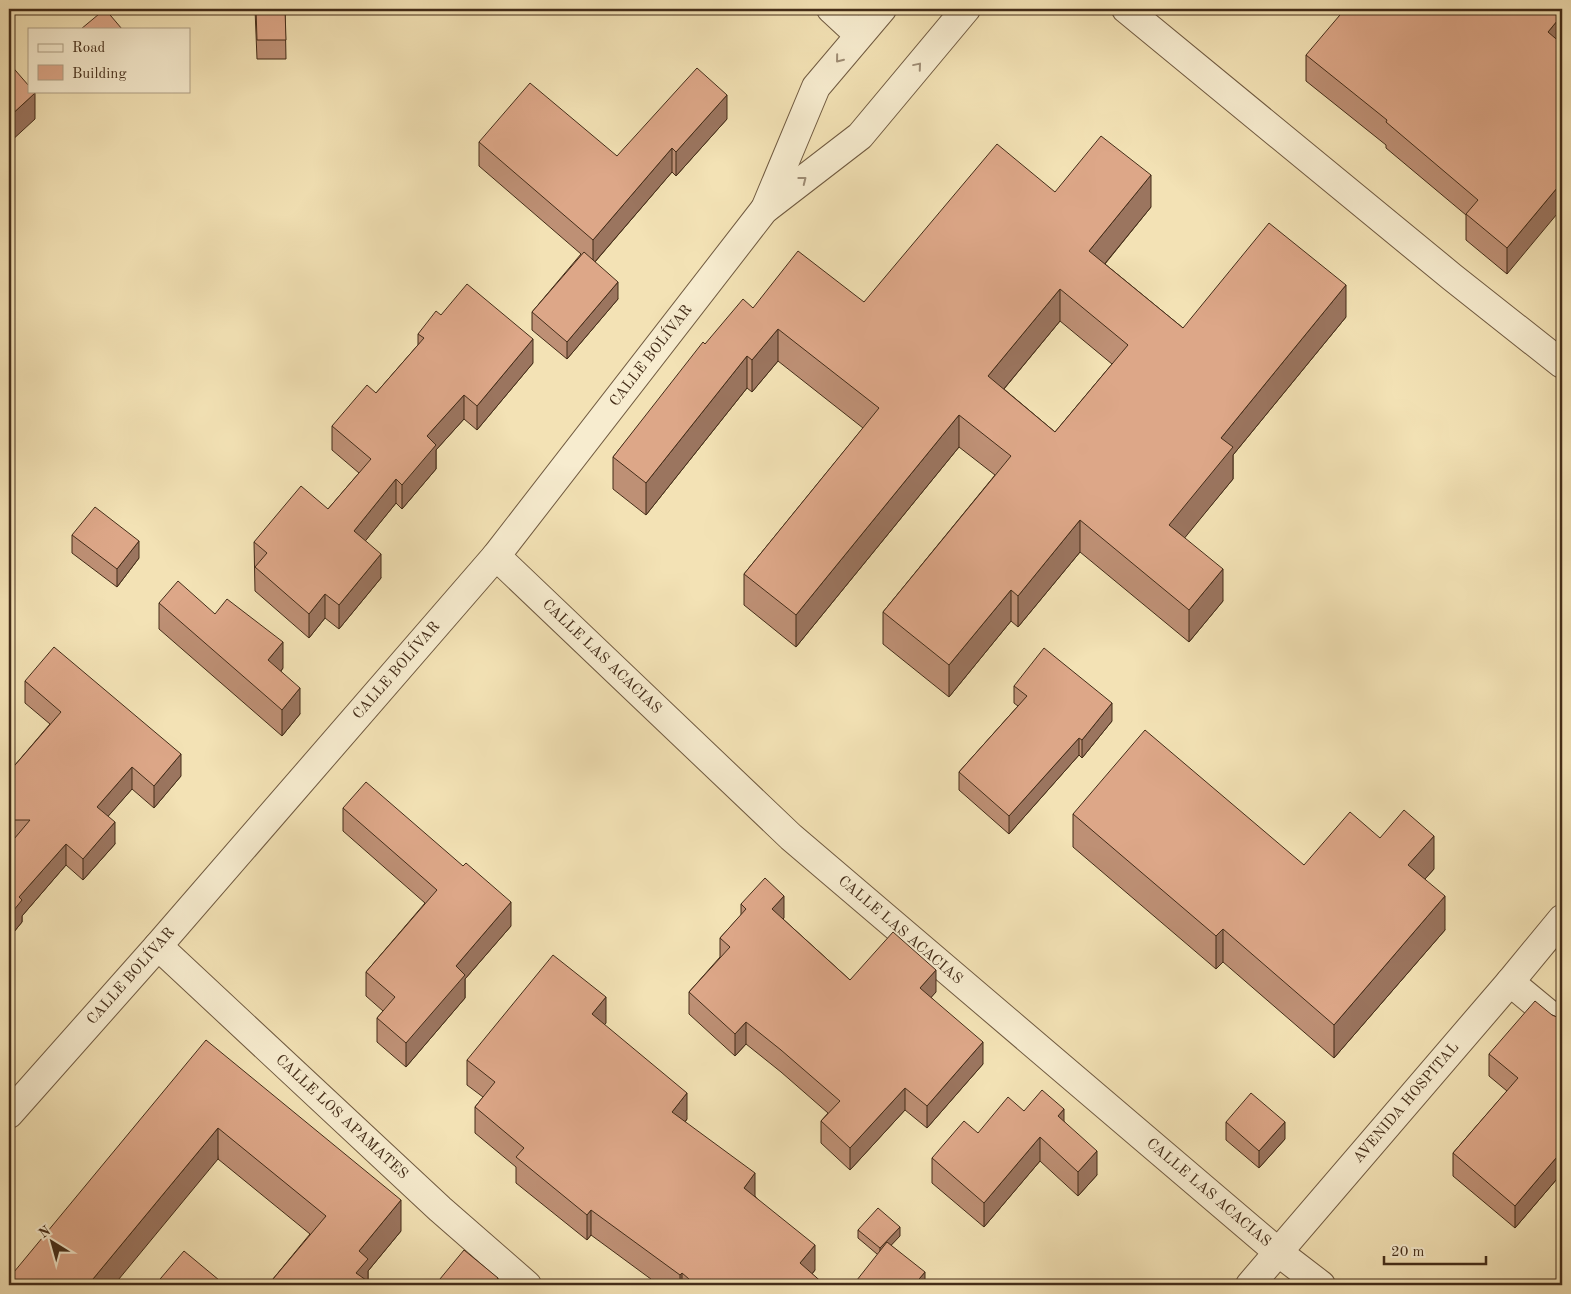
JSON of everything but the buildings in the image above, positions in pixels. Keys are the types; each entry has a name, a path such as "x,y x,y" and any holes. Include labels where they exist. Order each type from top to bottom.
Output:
{"street":[{"path":"831,9 859,35"},
{"name":"CALLE BOLÍVAR","path":"764,210 816,87 882,9"},
{"name":"CALLE BOLÍVAR","path":"9,1114 158,946 496,556 764,210 860,136 966,9"},
{"path":"1126,9 1452,277 1562,364"},
{"name":"CALLE LAS ACACIAS","path":"496,556 791,837 1278,1252 1321,1285"},
{"name":"AVENIDA HOSPITAL","path":"1250,1285 1562,919"},
{"name":"CALLE LOS APAMATES","path":"158,946 440,1209 527,1285"},
{"path":"1510,982 1562,1025"}]}
